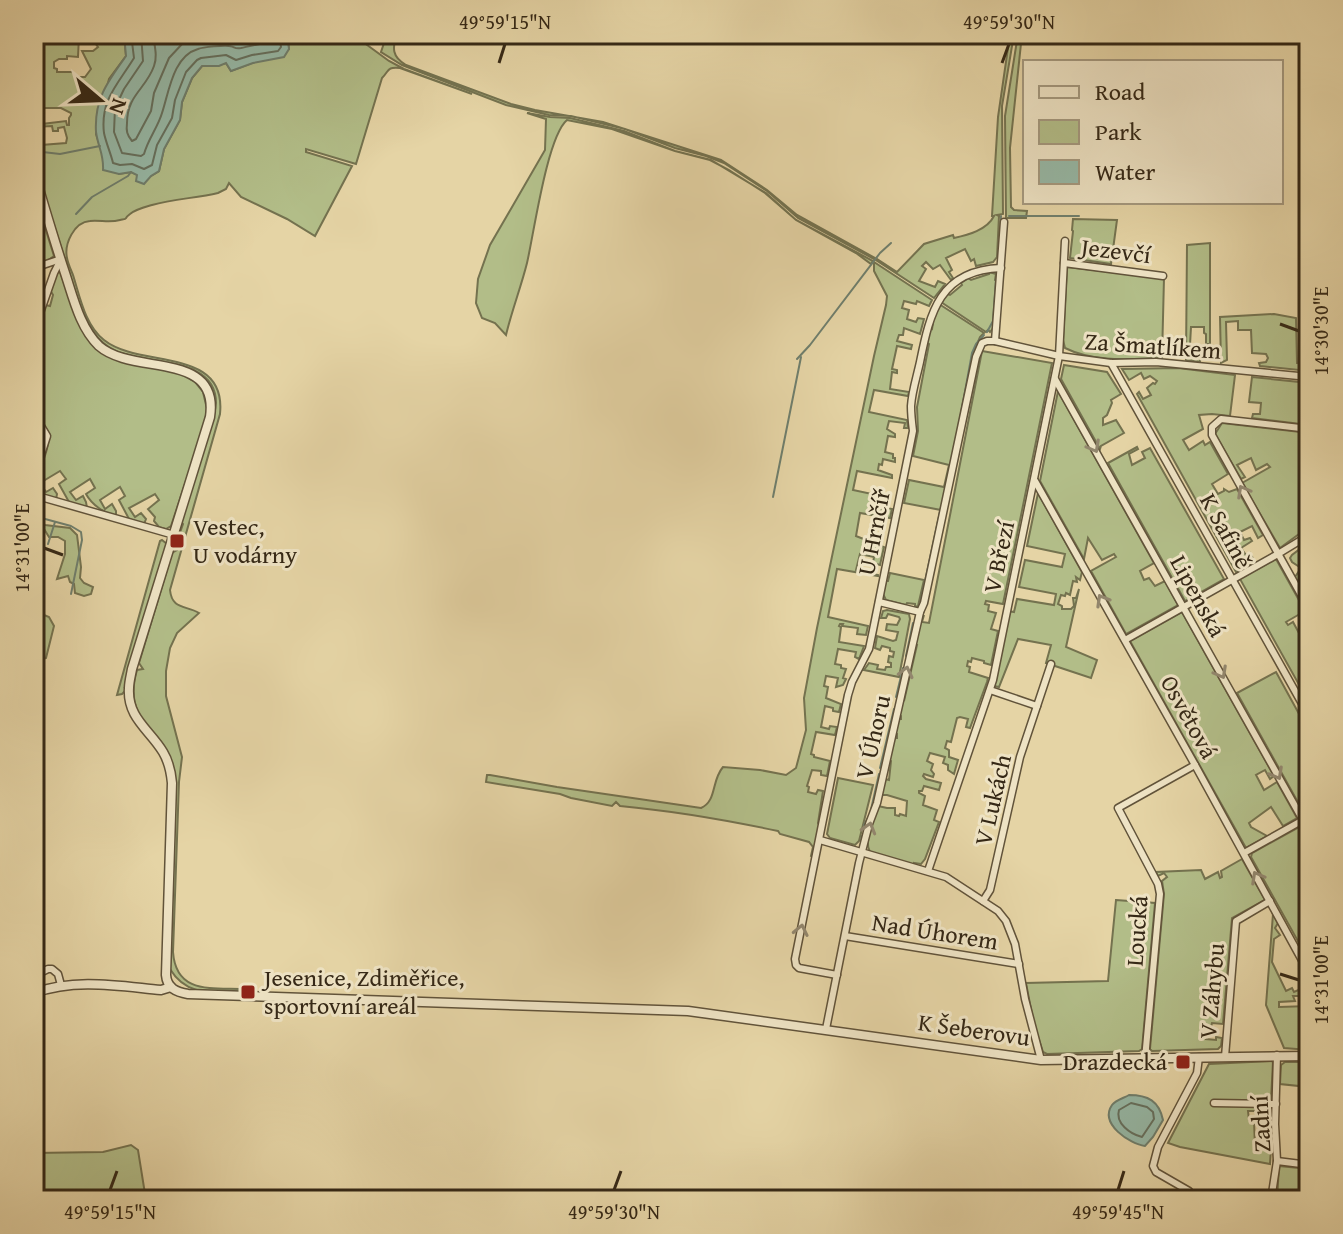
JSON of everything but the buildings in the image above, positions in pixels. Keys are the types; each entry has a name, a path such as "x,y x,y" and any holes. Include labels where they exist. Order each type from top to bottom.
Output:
{"street":[{"path":"34,172 85,328 112,355 194,375 209,390 212,401 210,417 132,669 129,689 136,718 162,749 172,783 166,975 171,987"},
{"path":"995,341 1004,222"},
{"name":"V Březí","path":"928,871 990,690 1059,356 1065,241"},
{"path":"34,268 61,259"},
{"path":"34,330 61,259"},
{"name":"Jezevčí","path":"1064,263 1163,276"},
{"name":"U Hrnčíř","path":"837,975 799,968 795,959 848,695 869,649 879,602 913,431 911,406 927,327 937,302 948,288 977,271 1001,268"},
{"name":"Za Šmatlíkem","path":"995,341 1059,356 1111,363 1156,362 1309,377"},
{"name":"V Úhoru","path":"826,1029 862,853 877,803 924,603 976,357 982,343 995,341"},
{"name":"K Safině","path":"1111,363 1309,716"},
{"name":"Lipenská","path":"1055,379 1309,831"},
{"path":"34,419 47,436 34,476"},
{"path":"1309,429 1221,419 1212,427 1212,435 1309,609"},
{"name":"Osvětová","path":"1035,481 1309,973"},
{"path":"34,495 174,535"},
{"path":"1125,640 1278,554 1309,533"},
{"path":"879,602 920,612"},
{"name":"V Lukách","path":"983,901 990,890 1020,757 1051,664"},
{"path":"990,690 1037,706"},
{"name":"Loucká","path":"1145,1059 1160,894 1158,884 1118,808 1195,765"},
{"path":"1244,853 1303,820"},
{"path":"820,840 946,877 998,911 1012,933 1041,1060"},
{"name":"V Záhybu","path":"1225,1057 1236,921 1270,901"},
{"name":"Nad Úhorem","path":"845,936 1019,964"},
{"path":"34,976 52,969 58,974 61,985"},
{"name":"K Šeberovu","path":"34,993 61,985 86,983 161,990 171,987 183,993 202,994 676,1010 1041,1060 1309,1056"},
{"name":"Zadní","path":"1277,1055 1277,1161 1309,1165"},
{"path":"1190,1197 1189,1191 1156,1172 1153,1166 1158,1147 1197,1073 1199,1057"},
{"path":"1214,1103 1276,1104"},
{"path":"1271,1200 1277,1161"}],"green space":[{"path":"51,34 60,36 60,39 79,36 78,57 59,59 54,62 54,68 57,72 72,72 77,77 85,77 91,69 82,51 93,51 98,47 96,34 124,34 126,56 109,79 96,134 104,158 119,174 131,172 151,176 159,171 164,149 180,120 182,102 192,78 202,66 226,63 231,71 289,49 287,34 352,34 404,69 472,94 400,68 389,70 382,78 356,164 306,149 306,152 352,166 315,236 241,197 229,183 226,189 218,193 146,207 132,212 125,219 84,222 75,229 67,246 67,260 88,319 104,340 120,349 196,368 210,378 219,392 220,414 170,590 177,604 199,613 177,633 170,648 166,671 166,696 182,757 173,952 175,965 187,981 206,988 241,989 241,993 193,989 170,969 174,773 162,746 139,715 134,688 137,670 143,669 139,663 172,553 177,550 181,522 212,424 216,403 213,387 204,376 191,369 114,350 93,332 80,307 34,162 34,143 36,147 66,143 67,138 64,127 53,131 52,126 34,125 66,121 69,125 71,115 61,108 34,108 34,40 42,40"},
{"path":"387,34 397,34 394,52 406,65 511,104 568,116 506,105 402,65 381,52"},
{"path":"1010,34 1014,34 1002,106 1003,214 997,215 997,257 993,262 976,266 965,249 946,258 952,270 949,272 953,278 951,280 940,265 933,269 926,262 922,266 926,269 919,281 935,287 938,281 945,284 934,298 876,260 897,272 924,244 971,233 987,225 994,216 998,117"},
{"path":"1018,34 1022,34 1010,148 1011,207 1027,211 1026,218 1006,218 1005,116"},
{"path":"527,113 570,118 624,131 675,151 612,129 567,120 553,145 547,165 527,263 506,335 495,323 482,318 476,303 478,279 490,245 545,150 546,119"},
{"path":"576,117 603,122 624,129"},
{"path":"626,130 721,160 767,190 797,215 875,258 798,218 767,191 724,163"},
{"path":"34,192 54,256 34,264"},
{"path":"1073,219 1117,220 1111,264 1070,258"},
{"path":"796,220 873,261 871,264"},
{"path":"1210,243 1210,344 1206,344 1204,327 1191,327 1190,345 1201,346 1200,362 1186,360 1187,245"},
{"path":"874,262 932,300 929,306 917,301 916,304 904,301 902,308 909,310 907,319 916,322 918,318 924,319 920,334 904,328 903,335 899,335 897,341 912,345 911,349 897,346 892,369 897,373 892,372 890,389 909,392 908,396 874,390 869,412 907,420 908,428 904,428 905,423 889,421 887,429 895,437 888,436 885,452 893,454 895,462 883,459 878,470 892,475 892,478 857,471 853,490 872,494 869,510 880,512 881,507 892,509 890,518 860,513 856,536 884,547 880,565 873,563 874,557 860,554 856,570 878,576 837,569 828,617 868,626 866,635 857,634 858,628 840,624 839,642 864,646 859,659 855,657 856,652 838,649 835,664 846,669 843,685 836,687 838,678 826,676 826,698 841,704 839,712 825,706 821,727 837,727 835,735 816,732 811,754 830,761 827,776 821,775 821,771 812,770 807,786 808,792 816,794 818,790 823,791 813,857 813,847 809,842 778,831 700,816 620,806 616,802 612,806 486,782 487,775 490,775 701,808 710,801 723,767 786,775 796,768 806,730 804,698 817,628 886,305 887,296 874,271"},
{"path":"1067,267 1164,278 1162,358 1101,358 1065,348"},
{"path":"57,269 77,319 98,348 177,372 195,382 203,392 207,409 204,427 171,526 166,529 159,527 148,509 159,500 155,494 129,508 135,517 141,513 146,519 144,524 129,519 119,500 125,496 120,487 100,500 105,509 112,504 116,516 99,508 86,494 95,488 90,479 70,492 76,500 83,496 87,508 69,502 59,484 66,479 60,471 40,483 46,492 53,488 57,494 56,500 35,492 34,485 49,437 46,428 34,417 34,333 45,305 50,306 53,295 50,290"},
{"path":"989,272 996,274 997,281 994,327 986,332 941,302 968,278 971,280"},
{"path":"939,304 984,333 974,351 941,510 904,503 909,480 944,487 949,465 913,456 927,343"},
{"path":"1274,314 1296,318 1297,363 1309,363 1309,371 1260,366 1259,363 1266,362 1268,358 1266,354 1252,353 1251,330 1238,330 1238,321 1226,322 1227,360 1221,363 1220,317"},
{"path":"982,351 1052,363 1003,604 986,601 985,604 989,605 988,611 996,613 991,629 998,631 991,665 972,658 971,662 968,661 969,672 988,678 987,682 970,728 966,727 968,719 957,718 951,742 947,741 945,748 949,750 949,757 958,760 954,774 943,763 945,757 930,753 927,761 933,764 931,770 934,774 933,777 923,776 941,783 939,790 924,786 919,793 925,796 923,805 937,810 934,820 939,822 925,859 921,864 914,865 870,852 868,835 878,806 895,808 895,815 906,816 907,801 881,795 885,779 889,780 889,760 894,738 897,738 894,733 901,719 899,715 917,645 914,644 920,620 924,615 922,622 929,623"},
{"path":"1064,365 1107,372 1121,394 1111,400 1103,425 1116,420 1124,433 1100,449 1061,379"},
{"path":"1178,368 1235,375 1230,416 1199,415 1203,429 1183,440 1189,450 1203,441 1205,445 1210,442 1228,474 1212,484 1218,494 1224,489 1229,492 1237,489 1263,535 1258,538 1252,526 1240,532 1244,540 1250,538 1252,541 1241,548 1246,555 1250,553 1255,562 1236,572 1137,394 1139,392 1143,399 1151,395 1147,388 1157,381 1150,376 1144,379 1141,373 1129,380 1122,369"},
{"path":"1252,377 1309,383 1309,425 1252,418 1253,414 1260,414 1261,403 1249,402"},
{"path":"1058,391 1154,563 1140,571 1144,580 1149,578 1155,586 1165,581 1178,605 1126,634 1091,571 1116,557 1114,554 1102,560 1088,538 1084,559 1040,481"},
{"path":"1222,423 1309,433 1309,525 1280,548 1242,483 1270,467 1267,464 1256,470 1251,458 1237,465 1245,477 1241,479 1215,434"},
{"path":"1137,447 1129,454 1132,465 1145,458 1142,452 1150,448 1224,579 1185,601 1108,463"},
{"path":"1038,493 1082,572 1080,580 1076,577 1077,582 1073,581 1070,595 1061,595 1058,604 1062,609 1071,609 1079,589 1066,647 1097,660 1091,678 1046,663 1051,645 1018,639 999,687 994,686 1008,611 1014,612 1017,599 1054,605 1056,594 1019,587 1025,560 1062,567 1065,554 1027,546"},
{"path":"34,516 45,525 70,528 77,535 80,578 93,587 91,594 84,596 75,593 74,584 68,576 57,579 65,554 65,541 49,537 44,529 34,524"},
{"path":"160,541 167,544 125,691 117,695"},
{"path":"1309,542 1309,601 1295,577 1301,568 1290,558"},
{"path":"1276,559 1305,611 1286,622 1288,625 1293,622 1300,635 1309,631 1307,699 1240,579"},
{"path":"890,573 924,580 918,606 886,600 883,594"},
{"path":"883,611 909,614 910,619 899,677 864,670 869,663 878,665 877,669 891,667 889,656 893,657 894,652 882,646 880,650 875,648 877,636 896,640 898,632 886,630 887,624 897,625 900,619 888,614 886,618 881,618"},
{"path":"1182,612 1274,776 1270,779 1265,770 1256,775 1264,790 1277,782 1297,818 1283,826 1271,807 1249,823 1267,836 1246,848 1130,641"},
{"path":"44,615 54,626 46,658 37,661 36,651"},
{"path":"1276,672 1309,732 1309,822 1237,693"},
{"path":"838,778 873,785 859,841 855,845 830,838 827,834"},
{"path":"1299,827 1303,828 1309,839 1309,961 1251,857 1252,853"},
{"path":"1242,859 1265,900 1232,918 1223,1024 1212,1023 1206,1039 1222,1038 1221,1046 1218,1049 1152,1051 1164,894 1162,881 1167,877 1164,873 1158,876 1156,872 1201,870 1205,879 1218,872 1220,878 1221,871"},
{"path":"1116,900 1155,903 1142,1049 1047,1054 1043,1052 1034,1025 1026,983 1108,981"},
{"path":"1273,914 1278,923 1275,928 1280,935 1274,939 1272,962 1286,991 1303,988 1307,996 1293,996 1295,1001 1279,1002 1279,1007 1309,1006 1306,1044 1309,1044 1309,1050 1284,1048 1266,1005"},
{"path":"1273,1061 1270,1120 1259,1120 1259,1111 1248,1111 1249,1120 1254,1120 1255,1147 1271,1148 1270,1164 1168,1143 1209,1064"},
{"path":"1285,1062 1309,1062 1309,1146 1304,1141 1305,1128 1299,1127 1303,1094 1307,1095 1308,1087 1280,1084 1281,1065"},
{"path":"131,1145 138,1150 146,1200 34,1200 34,1153 103,1152"},
{"path":"1279,1166 1309,1169 1309,1200 1277,1200"}],"water":[{"path":"124,34 287,34 289,49 284,57 231,71 226,63 202,66 192,78 182,102 180,120 164,149 159,171 144,184 136,181 137,175 131,172 119,174 103,170 96,132 100,100 126,56"},
{"path":"1129,1095 1152,1100 1161,1113 1163,1120 1145,1146 1118,1132 1110,1119 1112,1105"}],"waterway":[{"path":"34,151 60,154 100,146"},
{"path":"76,214 92,197 131,172"},
{"path":"999,255 1001,216"},
{"path":"1009,216 1079,216"},
{"path":"797,359 891,243"},
{"path":"987,332 993,321 996,279"},
{"path":"960,419 972,353 984,335"},
{"path":"773,497 801,357"},
{"path":"921,600 941,507"},
{"path":"34,516 71,526 81,532 71,594"},
{"path":"48,544 55,522"},
{"path":"906,656 913,623"},
{"path":"896,697 903,668"},
{"path":"880,768 894,709"},
{"path":"864,825 870,814 879,774"},
{"path":"861,841 862,836"}],"place":[{"name":"Vestec, U vodárny","path":"177,541"},
{"name":"Jesenice, Zdiměřice, sportovní areál","path":"248,992"},
{"name":"Drazdecká","path":"1183,1062"}]}
